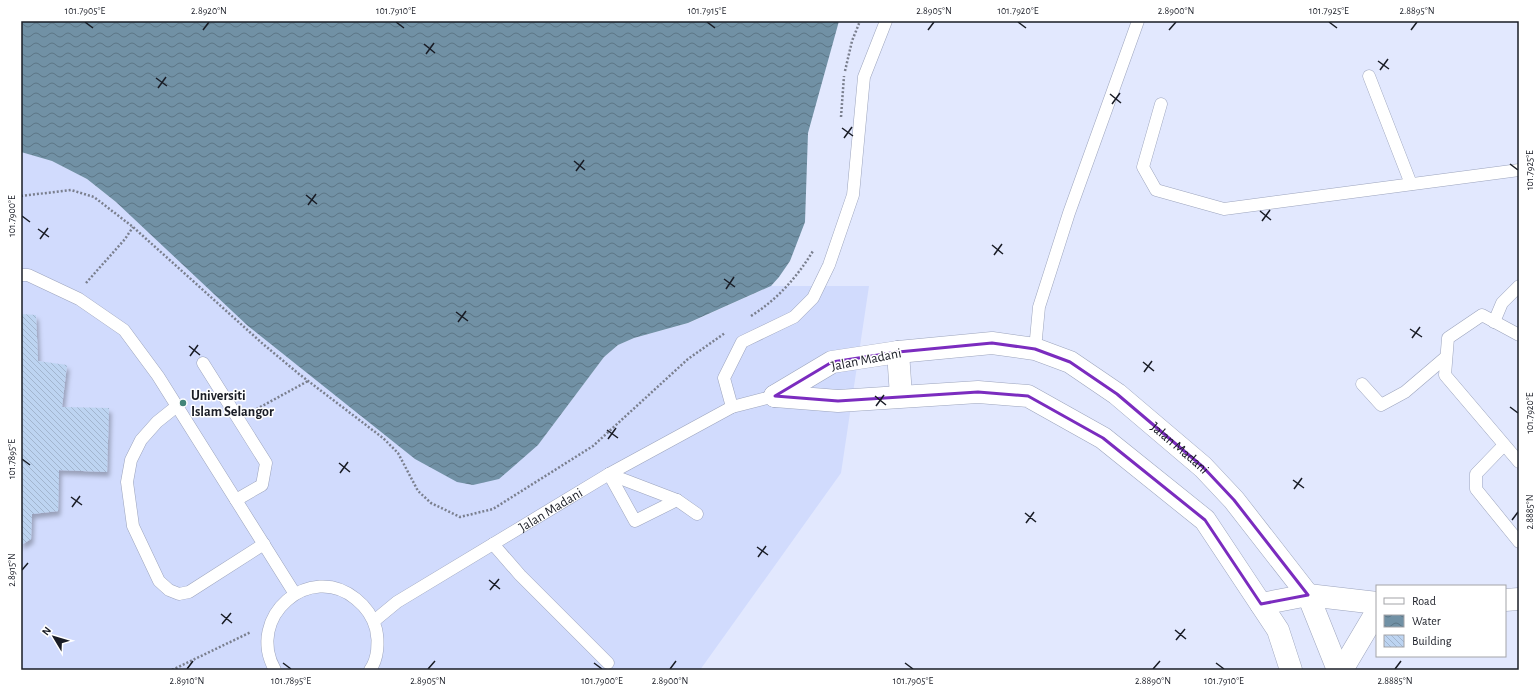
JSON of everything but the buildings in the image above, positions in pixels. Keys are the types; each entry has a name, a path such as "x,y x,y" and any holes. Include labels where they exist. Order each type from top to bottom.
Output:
{"street":[{"name":"Jalan Madani","path":"775,396 832,362 898,352 992,344 1035,350 1070,362 1112,390 1203,467 1234,500 1308,595 1338,670"},
{"path":"898,352 900,396"},
{"path":"775,396 838,401 978,392 1028,396 1103,438 1205,520 1278,630 1291,670"},
{"path":"1261,604 1308,595 1376,603"},
{"path":"1506,600 1519,599"},
{"path":"1342,670 1376,613"}],"lane":[{"path":"732,407 724,378 742,342 794,317 813,298 830,264 853,195 864,78 886,21"},
{"path":"1035,350 1039,307 1069,214 1138,21"},
{"path":"1369,76 1411,184"},
{"path":"1161,104 1143,167 1156,190 1224,209 1519,170"},
{"path":"21,275 28,275 75,296 124,330 158,376 295,594"},
{"path":"1494,322 1502,303 1519,286"},
{"path":"1519,335 1482,315 1448,338 1445,375 1519,462"},
{"path":"1362,384 1381,405 1405,392 1446,357"},
{"path":"203,362 266,463 262,485 236,500"},
{"name":"Jalan Madani","path":"374,621 397,602 609,474 732,407 775,396"},
{"path":"177,406 157,422 141,440 131,460 127,482 133,526 159,581 169,590 179,594 189,592 264,544"},
{"path":"1504,445 1476,474 1476,489 1519,542"},
{"path":"609,474 635,521 677,500"},
{"path":"609,474 677,500 697,514"},
{"path":"493,544 520,574 608,663"},
{"path":"275,670 270,661 267,641 270,623 280,606 295,594 313,587 332,587 349,593 364,605 374,621 378,636 377,652 370,670"}],"path":[{"path":"841,124 840,109 844,75 852,41 860,21"},
{"path":"21,196 71,190 94,197 133,227 263,344 308,381 383,438 398,453 418,491 431,503 460,517 493,509 593,446 688,359 727,332"},
{"path":"75,296 125,239 133,227"},
{"path":"750,317 775,299 804,267 815,248"},
{"path":"238,418 308,381"},
{"path":"172,670 270,623"}],"highlighted area":[{"path":"992,343 1035,349 1070,362 1117,394 1203,467 1234,500 1308,595 1261,604 1205,520 1103,438 1028,396 978,392 838,401 775,396 832,362 898,352"}],"shaded area":[{"name":"Universiti Islam Selangor","path":"21,152 52,161 87,179 116,202 538,445 604,357 618,345 634,338 689,323 771,286 869,286 841,473 700,670 21,670"}],"water":[{"path":"21,21 839,21 808,133 805,222 790,261 779,277 771,286 688,323 634,338 618,345 604,357 538,445 499,479 473,485 457,482 415,459 248,326 116,202 87,179 52,161 21,152"}],"place":[{"name":"Universiti Islam Selangor","path":"183,403"}]}
